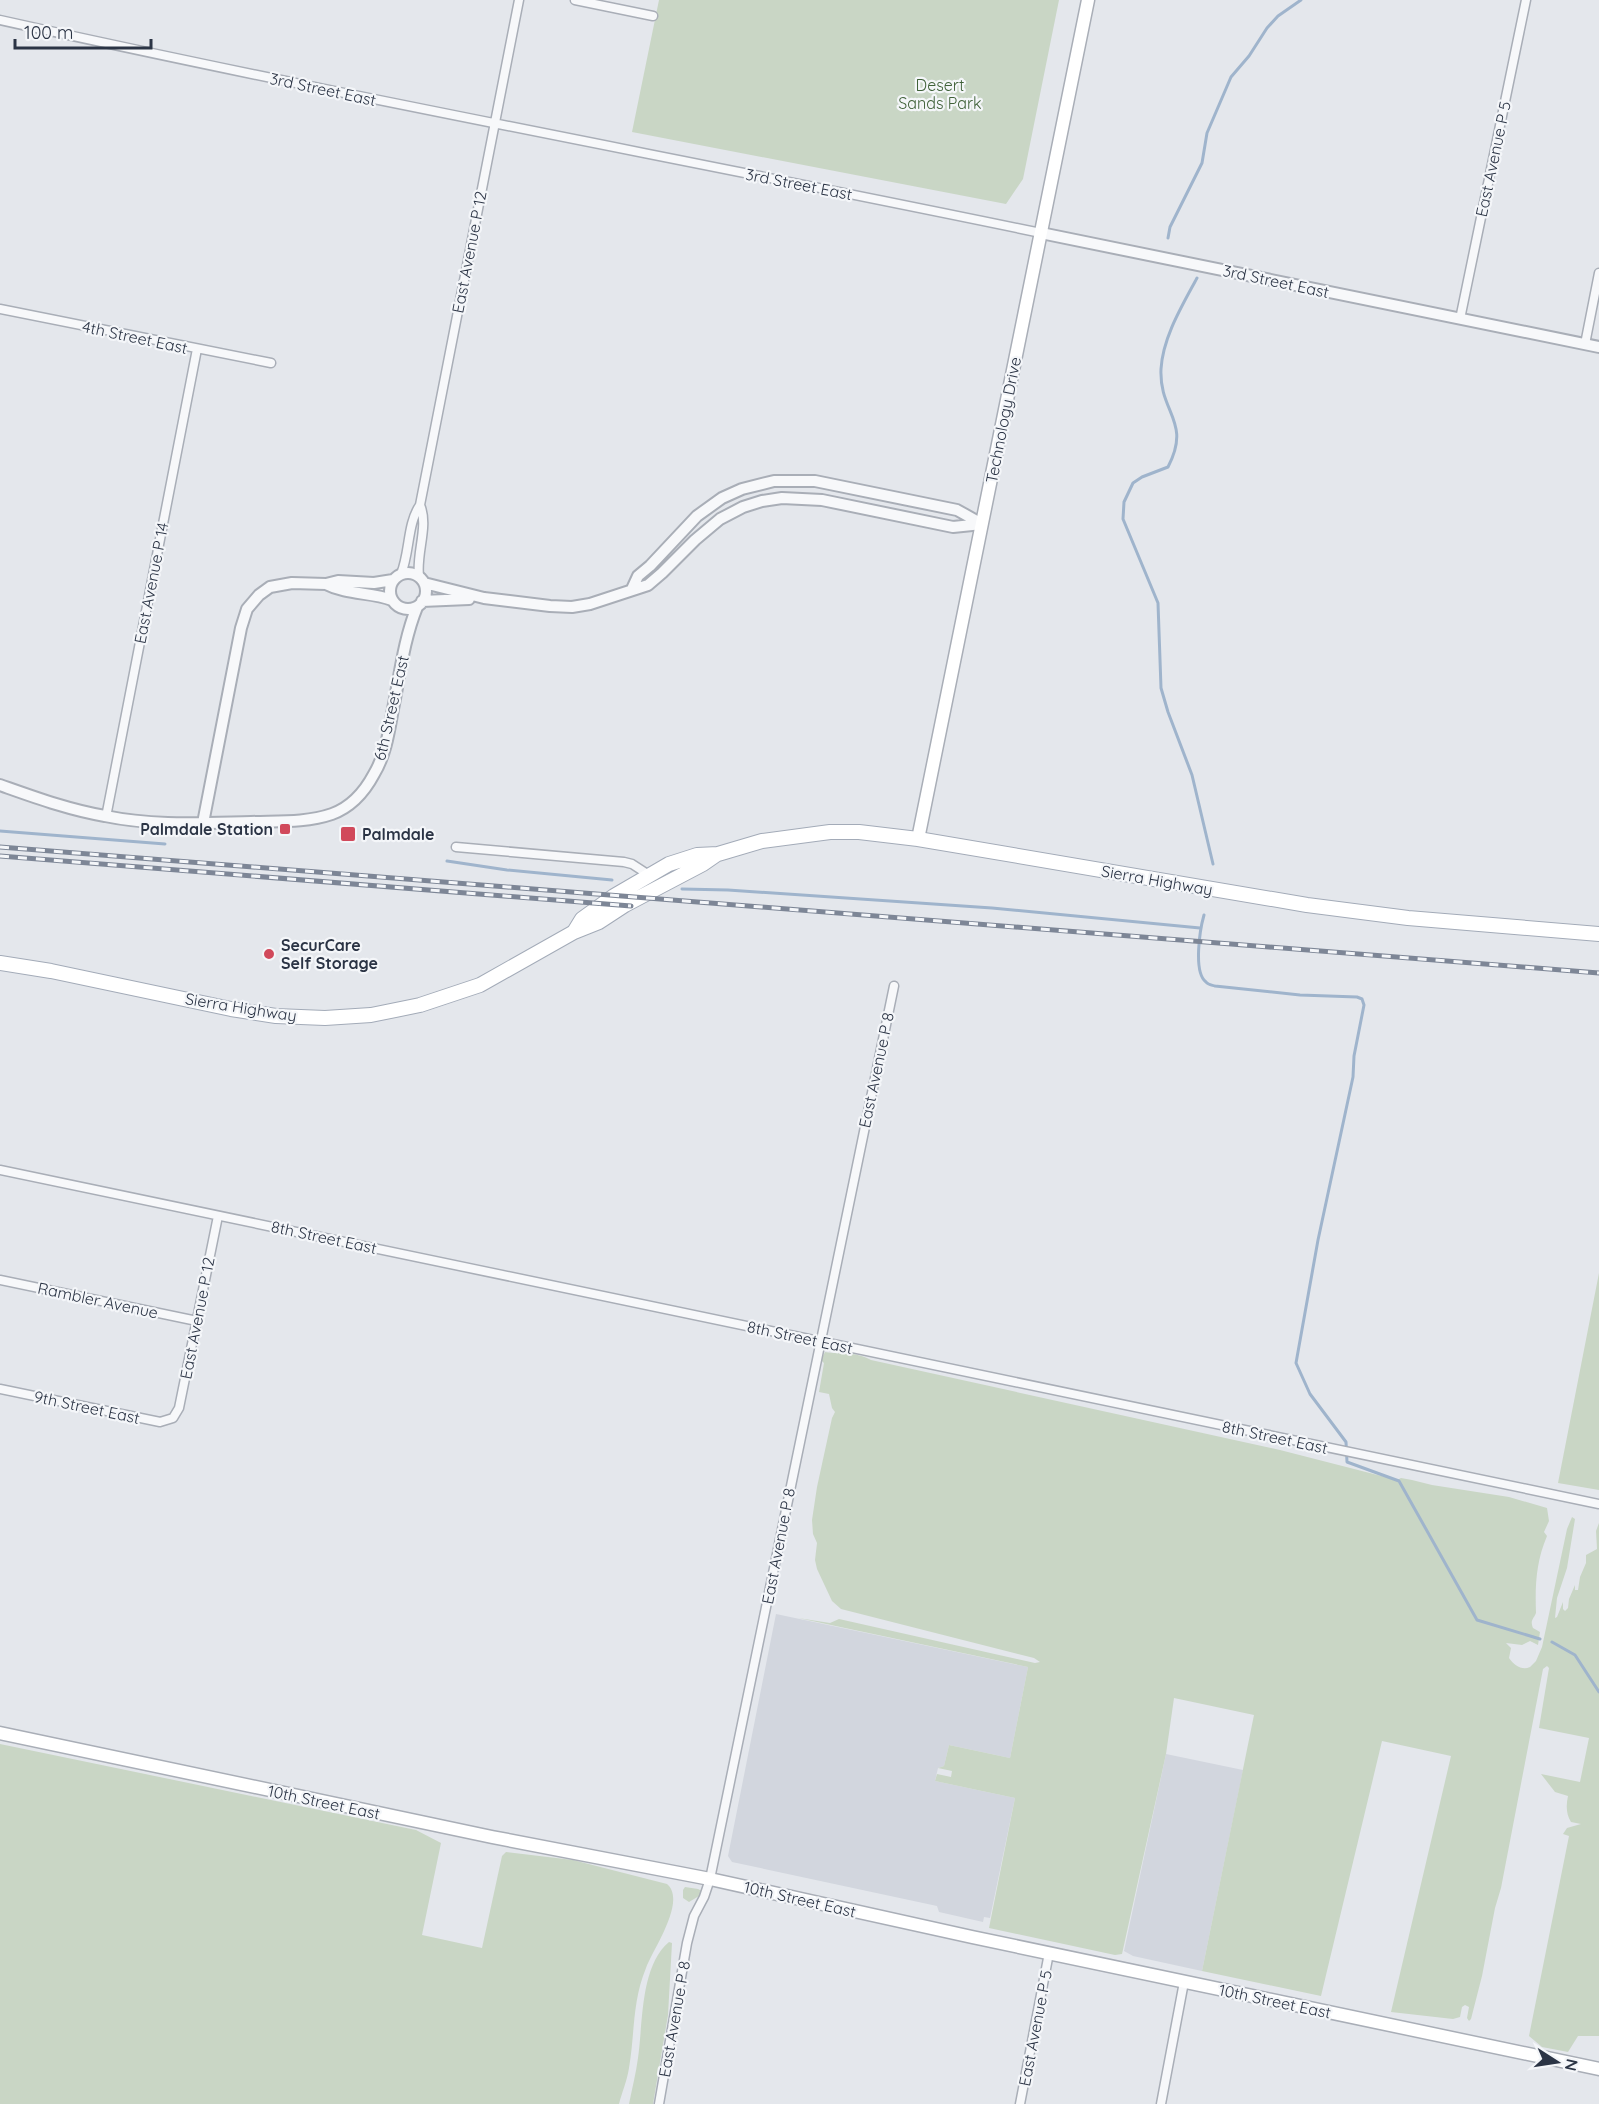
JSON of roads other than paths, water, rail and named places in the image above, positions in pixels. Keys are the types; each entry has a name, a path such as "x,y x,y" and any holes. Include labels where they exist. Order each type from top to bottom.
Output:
{"main road":[{"name":"Technology Drive","path":"918,839 1088,0"},
{"name":"Sierra Highway","path":"574,932 582,919 649,874 669,864 697,855 718,854 762,841 830,832 859,832 918,839 1307,905 1408,918 1599,934"},
{"name":"Sierra Highway","path":"0,963 51,970 265,1015 325,1018 371,1015 420,1005 480,985 574,932 599,922 624,905 718,854"},
{"name":"10th Street East","path":"0,1733 492,1837 710,1879 1599,2070"}],"street":[{"name":"East Avenue P 12","path":"397,577 407,556 414,513 420,505 519,0"},
{"path":"575,0 653,16"},
{"name":"East Avenue P 5","path":"1460,319 1526,0"},
{"name":"3rd Street East","path":"0,20 494,124 645,152 1599,347"},
{"path":"1585,344 1599,273"},
{"name":"4th Street East","path":"0,309 271,363"},
{"name":"East Avenue P 14","path":"106,817 197,350"},
{"path":"632,589 638,576 697,516 722,498 742,489 774,481 815,481 957,510 982,524"},
{"path":"203,823 241,628 248,609 259,595 270,587 292,583 326,584 338,580 374,583 410,573 422,580 484,598 572,607 590,604 648,585 720,519 762,501 801,497 953,527 982,524"},
{"name":"East Avenue P 12","path":"420,505 424,516 418,558 422,580"},
{"path":"392,600 390,590 397,577"},
{"path":"420,604 426,589 422,580"},
{"path":"326,584 338,590 382,596 405,609 420,604 484,598"},
{"name":"6th Street East","path":"0,785 106,817 148,822 203,823 310,819 333,813 353,802 367,785 381,759 388,738 408,630 420,604"},
{"path":"456,847 624,862 649,874"},
{"name":"East Avenue P 8","path":"659,2104 687,1943 694,1916 704,1898 710,1879 819,1341 894,986"},
{"name":"8th Street East","path":"0,1170 1599,1504"},
{"name":"East Avenue P 12","path":"173,1418 179,1408 218,1216"},
{"name":"Rambler Avenue","path":"0,1280 197,1321"},
{"name":"9th Street East","path":"0,1389 160,1422 173,1418"},
{"name":"East Avenue P 5","path":"1020,2104 1050,1953"},
{"path":"1161,2104 1184,1982"}],"waterway":[{"path":"1168,238 1170,227 1202,163 1207,133 1231,77 1249,56 1267,28 1278,16 1301,0"},
{"path":"1197,278 1174,322 1165,345 1161,369 1165,396 1176,427 1175,451 1168,467 1133,483 1124,502 1123,519 1158,603 1161,688 1192,775 1213,864"},
{"path":"0,831 165,844"},
{"path":"447,861 507,870 612,880"},
{"path":"682,889 728,890 992,908 1200,928"},
{"path":"1204,915 1199,940 1199,960 1202,977 1208,984 1300,995 1362,999 1364,1005 1354,1056 1353,1077 1318,1240 1296,1363 1310,1394 1346,1442 1347,1462 1399,1481 1477,1620 1540,1639"},
{"path":"1552,1642 1575,1655 1599,1692"}],"railway":[{"path":"0,847 1599,973"},
{"path":"0,856 631,906"}],"place":[{"name":"Palmdale Station","path":"285,829"},
{"name":"Palmdale","path":"348,834"},
{"name":"SecurCare Self Storage","path":"269,954"}],"park label":[{"name":"Desert Sands Park","path":"940,94"}]}
